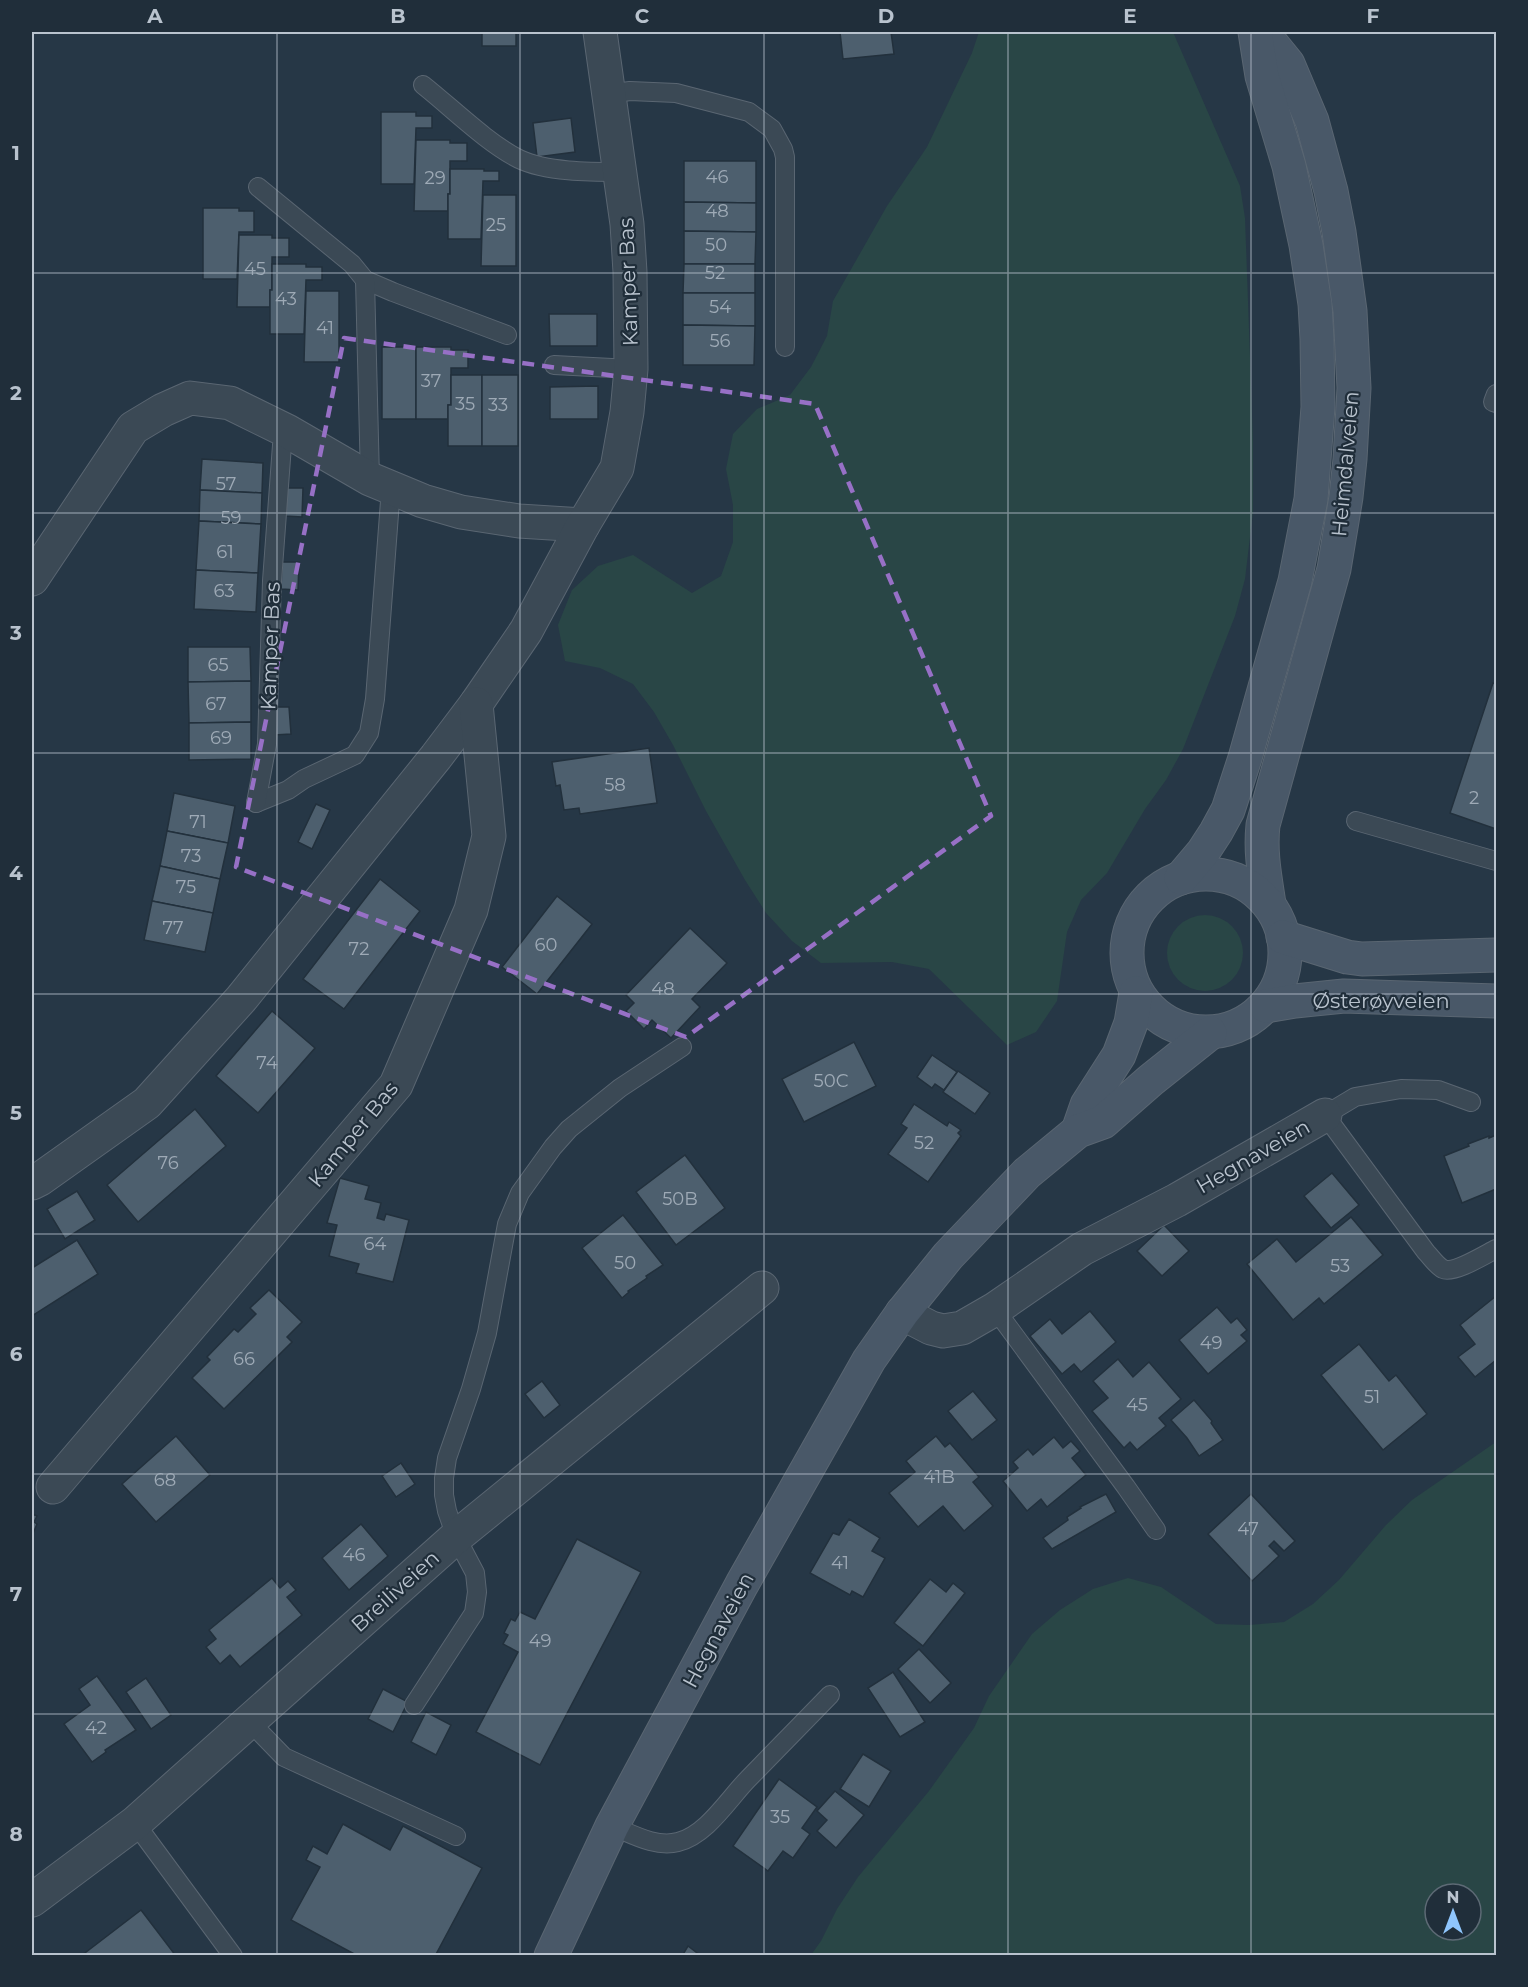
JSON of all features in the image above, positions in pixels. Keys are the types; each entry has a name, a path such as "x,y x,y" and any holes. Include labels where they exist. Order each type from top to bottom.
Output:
{"main road":[{"name":"Heimdalveien","path":"1181,878 1203,852 1228,810 1295,581 1311,499 1318,407 1314,304 1306,245 1289,166 1262,76 1255,32"},
{"name":"Heimdalveien","path":"1262,32 1288,64 1312,121 1331,191 1350,311 1354,388 1346,497 1334,569 1263,825 1261,844 1269,904"},
{"path":"1211,873 1228,876 1254,889 1269,904 1276,915 1283,937 1286,960 1284,973 1266,1006 1250,1020 1232,1029 1210,1033 1179,1028 1153,1014 1136,993 1126,959 1131,925 1148,899 1161,888 1181,878 1211,873"},
{"name":"Østerøyveien","path":"1283,937 1347,957 1362,959 1497,956"},
{"path":"1078,1131 1087,1105 1119,1055 1131,1023 1136,993"},
{"name":"Østerøyveien","path":"1266,1006 1344,996 1497,1001"},
{"name":"Hegnaveien","path":"551,1956 612,1826 747,1574 869,1360 902,1313 948,1256 1027,1173 1078,1131 1103,1122 1210,1033"}],"street":[{"name":"Kamper Bas","path":"32,1183 147,1103 241,999 476,704 526,632 583,525 617,468 627,412 631,369 630,272 627,224 600,32"},
{"path":"32,579 133,428 163,410 190,398 230,403 287,431 381,484 423,501 461,512 519,521 583,525"},
{"name":"Kamper Bas","path":"53,1487 396,1085 471,910 489,836 476,704"},
{"name":"Hegnaveien","path":"902,1313 943,1331 962,1328 995,1309 1083,1249 1177,1200 1325,1115"},
{"name":"Breiliveien","path":"32,1900 135,1823 456,1537 762,1288"}],"lane":[{"path":"423,85 495,144 520,159 543,166 581,172 620,172"},
{"path":"608,94 676,93 749,112 772,129 785,157 785,347"},
{"path":"258,187 352,264 365,280 507,335"},
{"name":"Kamper Bas","path":"287,431 282,445 272,581 267,744 256,803 288,790 304,779 355,755 369,733 375,699 381,484 365,280"},
{"path":"554,365 631,369"},
{"path":"1497,394 1493,402 1497,403"},
{"path":"1356,821 1497,861"},
{"path":"414,1705 474,1613 477,1592 475,1573 456,1537 447,1511 444,1478 447,1458 487,1334 507,1224 520,1193 569,1129 620,1088 682,1047"},
{"path":"1325,1115 1355,1097 1401,1089 1438,1090 1471,1102"},
{"name":"Hegnaveien","path":"1325,1115 1426,1252 1442,1269 1459,1268 1497,1249"},
{"path":"995,1309 1156,1530"},
{"path":"612,1826 648,1841 678,1843 693,1836 713,1820 747,1780 830,1695"},
{"path":"249,1721 284,1757 456,1836"},
{"path":"135,1823 233,1956"}],"highlighted area":[{"path":"344,338 815,404 991,816 686,1037 236,867"}],"green space":[{"path":"979,32 1173,32 1240,186 1245,218 1253,441 1253,512 1245,579 1235,616 1183,749 1107,873 1081,900 1067,932 1057,1001 1036,1032 1007,1045 929,969 892,962 821,963 792,941 766,913 745,880 654,712 633,684 600,668 565,661 558,625 572,590 598,566 633,555 692,593 721,576 733,542 733,505 726,469 733,434 757,409 790,395 811,367 827,336 833,301 887,206 927,147 972,53"},
{"path":"1205,915 1220,918 1232,926 1240,938 1243,953 1240,968 1232,980 1220,988 1205,991 1190,988 1178,980 1170,968 1167,953 1170,938 1178,926 1190,918"},
{"path":"1496,1442 1496,1955 811,1955 858,1877 929,1791 974,1728 989,1696 1032,1634 1060,1610 1093,1589 1128,1578 1161,1587 1216,1624 1249,1625 1284,1622 1313,1604 1339,1580 1386,1525 1412,1500"}],"building":[{"path":"482,32 516,32 516,46 482,46"},
{"path":"840,32 891,32 894,54 843,59"},
{"path":"381,112 416,112 416,116 432,116 432,128 416,128 414,184 381,184"},
{"path":"571,118 575,152 537,157 533,123"},
{"path":"416,140 450,140 450,143 467,143 467,161 450,161 448,211 414,211"},
{"path":"684,161 756,161 756,203 684,202"},
{"path":"450,169 499,171 499,181 483,181 481,239 448,239"},
{"path":"483,195 516,195 516,266 481,266"},
{"path":"684,202 756,203 756,232 684,231"},
{"path":"203,208 239,208 239,211 254,211 254,232 239,232 237,279 203,279"},
{"path":"684,231 756,232 755,264 684,264"},
{"path":"239,235 272,235 272,238 289,238 289,257 272,257 270,307 237,307"},
{"path":"272,264 306,264 306,267 322,267 322,280 306,280 304,334 270,334"},
{"path":"684,264 755,264 755,293 683,293"},
{"path":"306,291 339,291 339,362 304,362"},
{"path":"683,293 755,293 755,326 683,325"},
{"path":"549,314 597,314 597,346 550,346"},
{"path":"683,325 755,326 754,365 683,365"},
{"path":"382,347 416,347 416,419 382,419"},
{"path":"416,347 451,347 451,350 468,350 468,368 451,368 451,405 448,405 448,419 416,419"},
{"path":"451,375 482,375 482,446 448,446"},
{"path":"482,375 518,375 518,446 482,446"},
{"path":"598,386 598,419 550,419 550,387"},
{"path":"202,459 263,463 262,493 200,490"},
{"path":"286,488 303,488 302,517 285,516"},
{"path":"200,490 262,493 261,524 199,521"},
{"path":"199,521 261,524 258,573 196,570"},
{"path":"282,562 299,562 298,590 281,589"},
{"path":"196,570 258,573 256,612 194,609"},
{"path":"188,647 250,647 251,681 188,682"},
{"path":"251,681 251,722 189,723 188,682"},
{"path":"1493,683 1496,684 1496,829 1450,813"},
{"path":"272,707 289,707 291,734 274,735"},
{"path":"251,722 251,759 189,760 189,723"},
{"path":"649,748 657,803 580,814 579,808 564,810 560,785 556,786 552,762"},
{"path":"174,793 235,806 228,843 167,831"},
{"path":"316,804 330,810 312,849 298,842"},
{"path":"167,831 228,843 220,879 160,866"},
{"path":"160,866 220,879 213,913 152,901"},
{"path":"380,879 420,911 344,1009 303,979"},
{"path":"557,896 592,924 537,994 502,967"},
{"path":"152,901 213,913 205,952 144,940"},
{"path":"690,928 727,963 692,999 700,1007 671,1038 652,1020 644,1029 626,1011 634,1003 626,995"},
{"path":"272,1011 315,1048 258,1113 216,1076"},
{"path":"854,1042 876,1086 804,1122 782,1079"},
{"path":"932,1055 957,1072 944,1090 935,1084 932,1088 917,1077"},
{"path":"958,1071 990,1093 975,1114 943,1092"},
{"path":"914,1104 947,1126 949,1122 961,1130 958,1133 961,1136 928,1182 888,1154 907,1128 901,1124"},
{"path":"195,1109 226,1146 138,1222 107,1185"},
{"path":"1496,1135 1496,1189 1462,1203 1444,1156 1469,1146 1468,1144"},
{"path":"685,1155 725,1208 676,1245 636,1192"},
{"path":"1332,1173 1359,1205 1331,1228 1304,1196"},
{"path":"340,1178 369,1186 365,1199 381,1203 377,1218 384,1220 386,1214 409,1220 393,1282 356,1273 359,1264 329,1256 337,1225 327,1223"},
{"path":"77,1191 95,1220 65,1239 47,1209"},
{"path":"623,1215 663,1265 646,1276 647,1278 622,1298 582,1248"},
{"path":"1351,1217 1383,1255 1324,1304 1319,1298 1293,1320 1247,1264 1277,1239 1296,1262"},
{"path":"1164,1225 1189,1251 1162,1276 1137,1251"},
{"path":"77,1240 98,1274 32,1316 32,1268"},
{"path":"269,1290 302,1322 287,1337 292,1342 224,1409 192,1378 210,1360 207,1357 234,1329 238,1332 256,1314 250,1308"},
{"path":"1496,1296 1496,1360 1475,1377 1458,1357 1475,1344 1460,1325"},
{"path":"1217,1307 1231,1323 1237,1318 1247,1330 1241,1335 1247,1341 1208,1374 1179,1340"},
{"path":"1090,1311 1116,1342 1081,1372 1074,1364 1062,1374 1030,1336 1050,1319 1062,1334"},
{"path":"1359,1344 1389,1381 1396,1375 1427,1414 1383,1450 1321,1375"},
{"path":"1118,1359 1133,1377 1149,1362 1181,1399 1159,1418 1166,1426 1137,1450 1130,1442 1124,1448 1092,1411 1108,1398 1093,1381"},
{"path":"542,1381 560,1405 544,1418 525,1394"},
{"path":"973,1391 997,1420 972,1440 948,1411"},
{"path":"1194,1400 1212,1421 1211,1423 1223,1440 1199,1456 1171,1420"},
{"path":"176,1436 210,1475 156,1522 122,1484"},
{"path":"936,1436 945,1447 950,1443 979,1477 973,1482 993,1506 964,1531 943,1506 918,1527 889,1493 915,1472 906,1461"},
{"path":"1054,1437 1063,1448 1071,1441 1080,1451 1072,1458 1086,1475 1047,1507 1041,1499 1027,1511 1003,1481 1018,1468 1013,1462 1028,1449 1033,1455"},
{"path":"401,1463 415,1484 396,1497 382,1476"},
{"path":"1106,1494 1116,1512 1052,1549 1043,1538 1068,1520 1067,1517 1080,1507"},
{"path":"1251,1494 1295,1541 1284,1551 1274,1541 1269,1546 1279,1556 1252,1581 1208,1534"},
{"path":"32,1514 37,1516 34,1522 37,1524 32,1536"},
{"path":"849,1519 880,1538 872,1551 885,1558 863,1597 852,1591 850,1595 810,1573 833,1533 839,1535"},
{"path":"361,1524 388,1556 349,1590 322,1558"},
{"path":"577,1539 641,1572 540,1765 476,1732 518,1652 503,1644 508,1635 504,1633 511,1619 515,1621 520,1612 535,1619"},
{"path":"272,1578 280,1588 288,1581 296,1590 287,1597 302,1615 240,1667 230,1655 220,1664 206,1647 216,1639 209,1630"},
{"path":"930,1579 946,1592 953,1583 965,1593 923,1646 894,1623"},
{"path":"919,1649 951,1683 930,1703 898,1669"},
{"path":"893,1672 925,1722 900,1737 868,1688"},
{"path":"97,1676 136,1730 105,1750 106,1752 92,1762 64,1724 90,1705 79,1689"},
{"path":"146,1678 171,1715 151,1729 126,1692"},
{"path":"383,1689 408,1702 393,1732 368,1719"},
{"path":"426,1712 451,1725 436,1755 411,1742"},
{"path":"863,1754 891,1771 869,1807 840,1789"},
{"path":"779,1779 817,1807 802,1828 810,1834 793,1858 783,1851 768,1871 733,1846"},
{"path":"835,1791 864,1815 836,1848 817,1831 827,1820 817,1811"},
{"path":"343,1824 390,1850 403,1826 482,1868 435,1956 358,1956 291,1920 320,1867 306,1860 313,1846 327,1854"},
{"path":"141,1910 176,1956 81,1956"},
{"path":"688,1946 701,1956 682,1956"}]}
